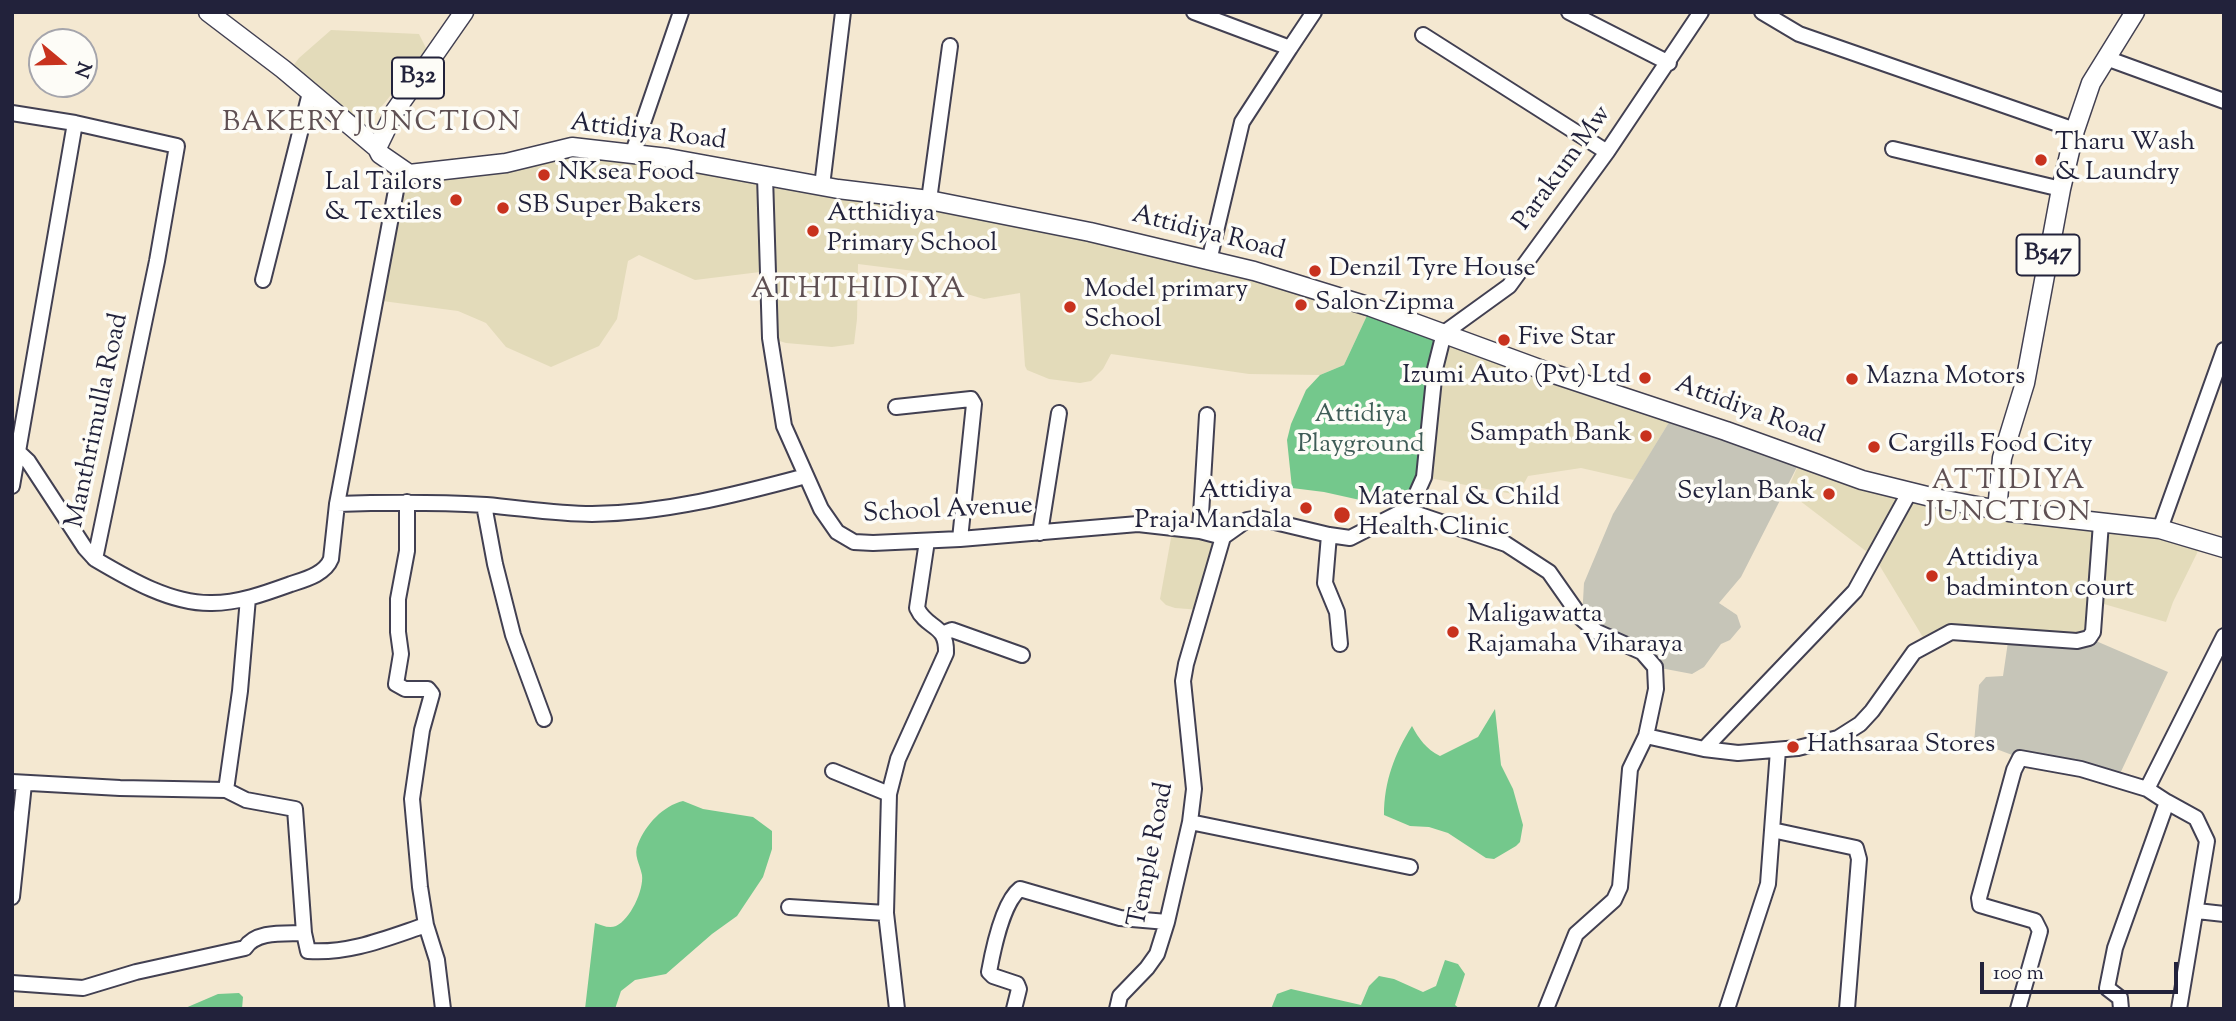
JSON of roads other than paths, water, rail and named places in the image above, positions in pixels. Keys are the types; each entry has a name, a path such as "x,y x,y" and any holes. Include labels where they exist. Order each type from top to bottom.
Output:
{"main road":[{"path":"208,12 400,169"},
{"name":"B32","path":"377,148 396,111 464,12"},
{"name":"B547","path":"1997,510 2002,458 2025,383 2061,188 2075,130 2091,83 2135,12"},
{"name":"Attidiya Road","path":"400,169 409,174 506,163 572,147 668,158 822,186 929,200 1090,232 1301,284 1548,372 1909,493 1997,510 2160,530 2224,548"}],"street":[{"path":"632,155 681,12"},
{"path":"822,186 842,12"},
{"path":"1194,12 1290,48"},
{"path":"1209,261 1242,122 1314,12"},
{"path":"1569,12 1668,63"},
{"name":"Parakum Mw","path":"1444,333 1509,286 1607,152 1701,12"},
{"path":"1762,12 1798,34 2075,130"},
{"path":"1423,35 1607,152"},
{"path":"929,200 950,46"},
{"path":"2106,58 2224,101"},
{"path":"263,280 310,93"},
{"name":"Manthrimulla Road","path":"12,113 75,123 177,146 157,261 95,559 148,587 209,604 248,598 306,579 328,566 337,504 400,169"},
{"path":"12,486 15,448 75,123"},
{"path":"1893,149 2061,188"},
{"name":"School Avenue","path":"765,176 770,338 775,382 784,426 821,509 837,532 854,542 927,541 1138,524 1200,531 1223,537"},
{"path":"1223,537 1247,520 1258,517 1350,538 1405,510 1424,477 1435,369 1444,333"},
{"path":"2160,530 2224,350"},
{"path":"896,407 971,399 974,404 960,540"},
{"path":"1040,533 1059,413"},
{"path":"1200,531 1208,415"},
{"path":"15,448 95,559"},
{"path":"337,504 407,502 484,505 590,514 654,510 728,496 806,476"},
{"path":"1704,749 1855,591 1909,493"},
{"path":"407,502 407,551 398,599 401,654 396,684 405,689 428,689 432,694 422,730 412,799 420,887 426,925 435,950 443,1009"},
{"path":"484,505 495,565 513,635 544,719"},
{"path":"1405,510 1506,544 1521,552 1549,572 1581,619 1597,632 1642,653 1656,667 1656,690 1646,736 1630,769 1620,887 1614,900 1576,934 1546,1009"},
{"path":"1646,736 1704,749 1738,753 1798,748 1838,738 1860,724 1914,652 1951,632 2077,641 2089,638 2093,632 2101,523"},
{"path":"1329,535 1325,583 1337,612 1340,644"},
{"name":"Temple Road","path":"1117,1009 1120,996 1157,954 1190,822 1194,772 1183,681 1223,537"},
{"path":"897,1009 886,913 889,794 898,759 946,653 944,633 920,615 917,608 927,541"},
{"path":"226,790 240,691 248,598"},
{"path":"944,633 952,630 1022,654"},
{"path":"2147,789 2224,636"},
{"path":"1727,1009 1768,884 1778,750"},
{"path":"2018,1009 2040,931 2035,921 1980,905 1979,898 2014,770 2020,758 2081,769 2147,789 2196,818 2207,842 2179,1009"},
{"path":"833,771 889,794"},
{"path":"12,897 18,783 226,790 246,800 295,809 307,951 336,951 367,945 426,925"},
{"path":"2121,1009 2120,998 2107,988 2109,972 2167,802"},
{"path":"1190,822 1410,867"},
{"path":"1772,830 1856,848 1859,859 1847,1009"},
{"path":"1014,1009 1019,989 1017,984 993,976 989,972 993,951 1012,895 1020,889 1120,918 1167,922"},
{"path":"789,907 886,913"},
{"path":"2197,911 2224,914"},
{"path":"12,983 83,988 136,972 245,948 253,940 265,936 304,933"}],"place":[{"name":"Tharu Wash & Laundry","path":"2041,160"},
{"name":"NKsea Food","path":"544,175"},
{"name":"Lal Tailors & Textiles","path":"456,200"},
{"name":"SB Super Bakers","path":"503,208"},
{"name":"Atthidiya Primary School","path":"813,231"},
{"name":"Denzil Tyre House","path":"1315,271"},
{"name":"Salon Zipma","path":"1301,305"},
{"name":"Model primary School","path":"1070,307"},
{"name":"Five Star","path":"1504,340"},
{"name":"Izumi Auto (Pvt) Ltd","path":"1645,378"},
{"name":"Mazna Motors","path":"1852,379"},
{"name":"Sampath Bank","path":"1646,436"},
{"name":"Cargills Food City","path":"1874,447"},
{"name":"Seylan Bank","path":"1829,494"},
{"name":"Attidiya Praja Mandala","path":"1306,508"},
{"name":"Maternal & Child Health Clinic","path":"1342,515"},
{"name":"Attidiya badminton court","path":"1932,576"},
{"name":"Maligawatta Rajamaha Viharaya","path":"1453,632"},
{"name":"Hathsaraa Stores","path":"1793,747"}],"district":[{"name":"BAKERY JUNCTION","path":"372,125"},
{"name":"ATHTHIDIYA","path":"859,292"},
{"name":"ATTIDIYA JUNCTION","path":"2009,499"}],"park label":[{"name":"Attidiya Playground","path":"1361,432"}]}
